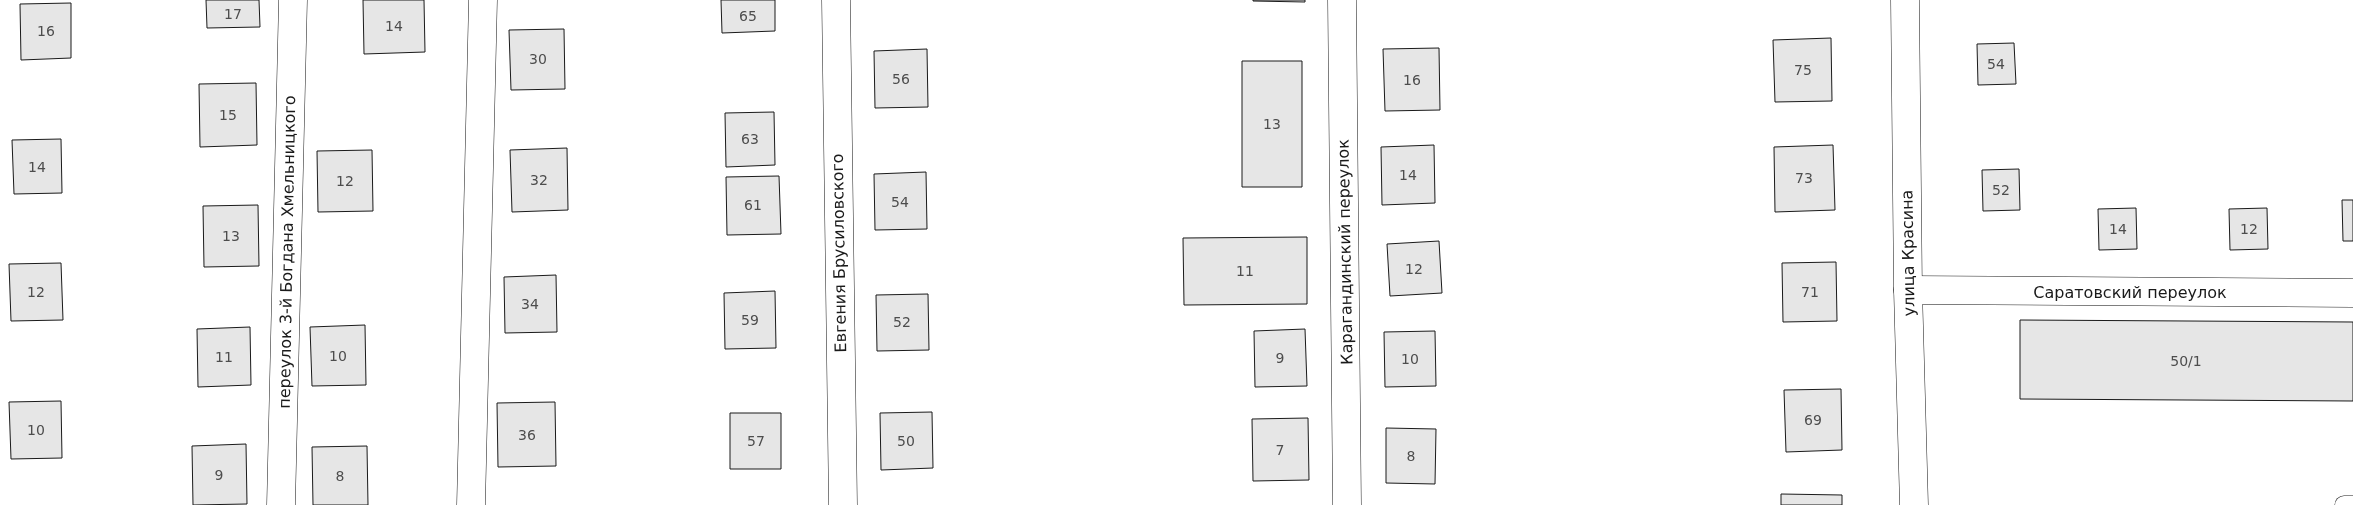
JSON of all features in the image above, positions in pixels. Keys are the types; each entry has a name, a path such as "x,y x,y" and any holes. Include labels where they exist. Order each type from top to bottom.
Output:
{"street":[{"name":"переулок 3-й Богдана Хмельницкого","path":"281,505 293,0"},
{"path":"471,505 483,0"},
{"name":"Евгения Брусиловского","path":"836,0 843,505"},
{"name":"Карагандинский переулок","path":"1342,0 1347,505"},
{"name":"улица Красина","path":"1905,0 1908,290 1914,505"},
{"name":"Саратовский переулок","path":"1908,290 2353,293"}],"lane":[{"path":"2344,505 2353,505"}],"building":[{"path":"206,0 259,0 260,27 207,28"},
{"path":"363,0 424,0 425,52 364,54"},
{"path":"721,0 775,0 775,31 722,33"},
{"path":"1305,0 1305,2 1253,1"},
{"path":"71,3 71,58 21,60 20,4"},
{"path":"564,29 565,89 511,90 509,30"},
{"path":"1831,38 1832,101 1775,102 1773,40"},
{"path":"2014,43 2016,84 1978,85 1977,44"},
{"path":"1439,48 1440,110 1385,111 1383,49"},
{"path":"927,49 928,107 875,108 874,51"},
{"path":"1242,61 1302,61 1302,187 1242,187"},
{"path":"256,83 257,145 200,147 199,84"},
{"path":"774,112 775,165 726,167 725,113"},
{"path":"61,139 62,193 14,194 12,140"},
{"path":"1434,145 1435,203 1382,205 1381,147"},
{"path":"1833,145 1835,210 1775,212 1774,147"},
{"path":"567,148 568,210 512,212 510,150"},
{"path":"372,150 373,211 318,212 317,151"},
{"path":"2019,169 2020,210 1983,211 1982,170"},
{"path":"926,172 927,229 875,230 874,174"},
{"path":"779,176 781,234 727,235 726,177"},
{"path":"2342,200 2353,200 2353,241 2343,241"},
{"path":"258,205 259,266 204,267 203,206"},
{"path":"2136,208 2137,249 2099,250 2098,209"},
{"path":"2267,208 2268,249 2230,250 2229,209"},
{"path":"1307,237 1307,304 1184,305 1183,238"},
{"path":"1439,241 1442,293 1390,296 1387,244"},
{"path":"1836,262 1837,321 1783,322 1782,263"},
{"path":"61,263 63,320 11,321 9,264"},
{"path":"556,275 557,332 505,333 504,277"},
{"path":"775,291 776,348 725,349 724,293"},
{"path":"928,294 929,350 877,351 876,295"},
{"path":"2020,320 2353,322 2353,401 2020,399"},
{"path":"365,325 366,385 312,386 310,327"},
{"path":"250,327 251,385 198,387 197,329"},
{"path":"1305,329 1307,386 1255,387 1254,331"},
{"path":"1435,331 1436,386 1385,387 1384,332"},
{"path":"1841,389 1842,450 1786,452 1784,390"},
{"path":"61,401 62,458 11,459 9,402"},
{"path":"555,402 556,466 498,467 497,403"},
{"path":"932,412 933,468 881,470 880,413"},
{"path":"730,413 781,413 781,469 730,469"},
{"path":"1308,418 1309,480 1253,481 1252,419"},
{"path":"1386,428 1436,429 1435,484 1386,483"},
{"path":"246,444 247,504 193,505 192,446"},
{"path":"367,446 368,505 313,505 312,447"},
{"path":"1781,494 1842,495 1842,505 1781,505"}]}
